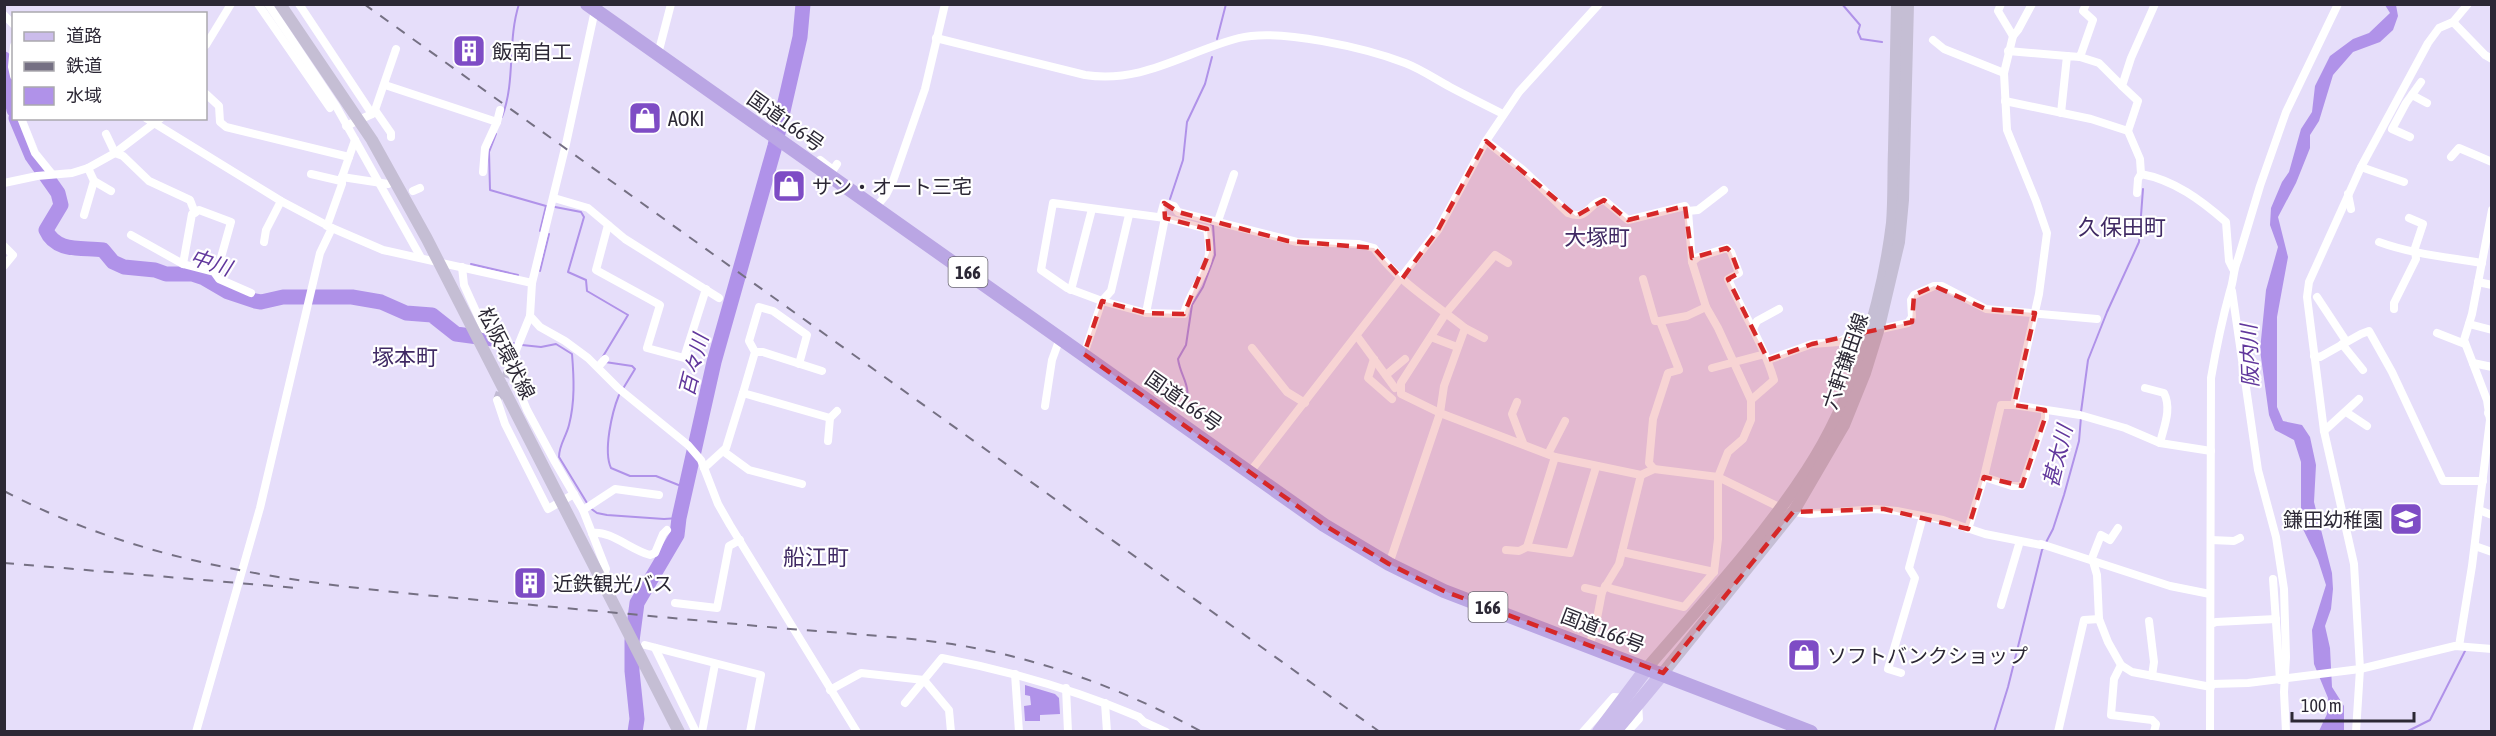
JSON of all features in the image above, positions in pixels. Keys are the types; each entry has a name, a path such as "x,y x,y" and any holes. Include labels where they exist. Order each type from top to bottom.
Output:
{"highway":[{"name":"国道166号","path":"591,7 1324,525 1389,564 1444,591 1663,673 1811,732"}],"main road":[{"name":"松阪環状線","path":"280,4 372,140 431,248 679,732"},
{"name":"六軒鎌田線","path":"1873,331 1892,221 1897,4"},
{"name":"六軒鎌田線","path":"1663,673 1787,510 1834,422 1873,331 1899,242 1903,200 1908,4"},
{"name":"六軒鎌田線","path":"1647,668 1787,510"},
{"path":"1599,732 1647,668"},
{"path":"1614,732 1663,673"}],"street":[{"path":"207,43 231,4"},
{"path":"258,4 356,141"},
{"path":"268,4 384,183 420,256"},
{"path":"299,4 391,133 391,137"},
{"path":"658,54 671,4"},
{"path":"876,207 886,195 893,181 925,89 945,4"},
{"path":"1250,472 1438,230 1486,141 1519,92 1599,4"},
{"path":"2001,4 1998,11 2013,36"},
{"path":"2014,405 2039,294 2046,233 2036,201 2007,130 2004,73 2013,36 2032,4"},
{"path":"2080,57 2093,20 2083,11 2086,4"},
{"path":"2122,86 2131,58 2155,4"},
{"path":"2283,679 2284,589 2276,537 2258,470 2232,287 2233,269 2286,112 2338,4"},
{"path":"2410,137 2392,129 2402,101 2428,43 2439,28 2453,22 2468,4"},
{"path":"591,7 552,203 532,283 530,316 508,370 513,376 527,410 584,509 606,569 602,581"},
{"path":"2453,22 2485,55 2492,58"},
{"path":"936,38 1073,72 1109,78 1143,72 1241,38 1262,35 1294,37 1404,63 1503,114"},
{"path":"1933,40 1944,49 2004,73"},
{"path":"346,126 374,112 396,49"},
{"path":"2008,51 2080,57 2099,63 2138,101 2128,131 2140,159 2141,174 2136,193"},
{"path":"2061,113 2067,56"},
{"path":"2356,732 2358,670 2354,564 2324,431 2307,297 2309,282 2361,167 2402,101 2412,95 2421,82"},
{"path":"385,85 496,122"},
{"path":"207,95 219,106 220,122 226,127 349,157"},
{"path":"2412,95 2427,103"},
{"path":"2005,102 2091,119 2128,131"},
{"path":"483,172 485,148 501,110"},
{"path":"22,120 35,153 50,174"},
{"path":"4,183 50,174 72,173 88,168 116,153 158,121 281,201 329,227 383,250 420,256 532,283"},
{"path":"106,134 116,153 123,156 149,181 190,200 195,213"},
{"path":"196,732 244,572 320,254 342,184 341,179 356,141"},
{"path":"1486,141 1523,170 1568,213 1576,216 1583,214 1599,201 1605,200 1628,220 1685,206 1688,211 1692,262 1706,307 1751,400 1750,420 1743,439 1728,452 1718,477 1718,539 1714,572 1684,607 1612,589 1585,588"},
{"path":"2451,157 2459,148 2492,162"},
{"path":"796,152 815,157 834,170 837,164"},
{"path":"2361,167 2404,182"},
{"path":"88,168 94,181 111,191"},
{"path":"311,174 384,183"},
{"path":"1218,221 1234,174"},
{"path":"2141,174 2182,189 2226,222 2229,261 2233,269"},
{"path":"84,215 94,181"},
{"path":"1688,211 1698,210 1724,190"},
{"path":"2348,193 2351,209"},
{"path":"264,242 266,230 281,201"},
{"path":"552,203 581,204 625,239 719,298"},
{"path":"1053,203 1092,209 1165,218 1207,229 1209,253 1202,276 1187,301 1184,314 1146,313 1102,301 1071,290 1041,270 1053,203"},
{"path":"1165,218 1161,214 1164,203 1174,206 1178,212 1297,242 1359,244 1374,248 1383,261 1402,279 1465,328 1484,338"},
{"path":"1071,290 1092,209"},
{"path":"183,264 192,214 199,210 231,222 218,268 214,272"},
{"path":"2464,647 2490,413 2464,340 2492,210"},
{"path":"1084,354 1102,301 1111,291 1129,214"},
{"path":"1146,313 1165,218"},
{"path":"2394,309 2394,303 2406,282 2417,253 2415,248 2423,224 2409,218"},
{"path":"608,225 596,270 660,305 647,348 684,358 706,289"},
{"path":"131,235 183,264 214,272 219,279 251,293"},
{"path":"2379,242 2393,248 2417,253 2482,263"},
{"path":"4,246 13,255 4,266"},
{"path":"1692,262 1698,257 1726,248 1731,252 1739,273 1728,279 1744,317 1754,327 1774,380 1751,400"},
{"path":"1508,263 1496,255 1446,313 1401,383 1401,394 1440,412 1551,455 1596,467 1641,475 1654,469 1718,477 1787,510 1810,514 1884,509 1923,516 1968,529 2044,545 2170,586 2210,594"},
{"path":"462,267 464,285 484,329"},
{"path":"1643,279 1655,321 1687,316 1706,307"},
{"path":"2478,282 2492,285"},
{"path":"1712,368 1767,357 1812,344 1839,342 1849,336 1908,323 1912,317 1911,300 1914,294 1934,286 1942,286 1986,309 2097,319"},
{"path":"2210,732 2211,378 2221,321 2232,287"},
{"path":"2317,297 2363,370"},
{"path":"704,468 726,448 754,352 749,341 759,307 773,311 807,335 799,364"},
{"path":"1754,327 1757,321 1779,309"},
{"path":"530,316 534,323 602,363 618,388 688,445 699,457 718,504 857,732"},
{"path":"2221,321 2229,320 2237,324"},
{"path":"1654,469 1649,463 1653,419 1668,374 1679,370 1660,321"},
{"path":"2469,324 2492,330"},
{"path":"1389,564 1440,412 1444,386 1465,328"},
{"path":"2314,356 2320,357 2361,334 2370,332 2443,481 2483,482"},
{"path":"2437,333 2465,344"},
{"path":"1357,336 1395,388"},
{"path":"1431,337 1457,347"},
{"path":"1045,406 1052,360 1060,338"},
{"path":"1251,348 1287,392 1305,403"},
{"path":"754,352 763,352 822,371"},
{"path":"1374,359 1368,378 1392,399"},
{"path":"1386,375 1405,359"},
{"path":"2473,363 2492,367"},
{"path":"2145,388 2164,393 2169,407 2160,443"},
{"path":"743,393 833,415 828,441"},
{"path":"2324,431 2359,399"},
{"path":"497,400 505,424 548,509 574,494"},
{"path":"1517,402 1512,414 1523,443"},
{"path":"1968,529 1984,477 2001,405 2082,416 2125,428 2160,443 2211,452"},
{"path":"1984,477 2012,486 2022,486 2045,410"},
{"path":"2346,412 2367,426"},
{"path":"1527,547 1551,455 1565,421"},
{"path":"723,451 749,470 802,484"},
{"path":"1506,550 1519,551 1527,547 1570,553 1596,467"},
{"path":"1589,645 1604,589 1619,564 1641,475"},
{"path":"584,509 615,489 659,495"},
{"path":"2479,510 2492,515"},
{"path":"1901,673 1888,669 1915,578 1909,568 1923,516"},
{"path":"2118,528 2110,540 2101,535 2092,558 2097,575 2099,619 2108,642 2121,665 2132,672 2211,685 2358,670 2464,647 2492,649"},
{"path":"592,533 601,531 635,551 650,555 655,553 667,530"},
{"path":"2211,540 2234,541 2240,538"},
{"path":"675,603 717,608 729,546 740,540"},
{"path":"2001,605 2020,541"},
{"path":"2475,546 2492,552"},
{"path":"1622,552 1714,572"},
{"path":"2273,579 2286,732"},
{"path":"2058,732 2085,620 2099,619"},
{"path":"2211,624 2276,619"},
{"path":"2149,621 2154,662 2152,676"},
{"path":"645,645 761,675 750,732"},
{"path":"655,648 696,732"},
{"path":"905,703 942,658 1066,688 1139,717 1145,727 1166,732"},
{"path":"702,732 715,664"},
{"path":"2121,665 2114,679 2110,715 2152,720 2156,724 2154,732"},
{"path":"830,690 861,673 924,680 949,710 951,732"},
{"path":"1015,674 1019,732"},
{"path":"1066,688 1068,732"},
{"path":"1583,732 1614,697 1625,698"},
{"path":"1105,703 1107,732"},
{"path":"1627,732 1639,718 1638,704"}],"highlighted area":[{"path":"1486,141 1576,216 1604,200 1628,220 1685,206 1692,258 1727,248 1731,252 1739,273 1728,279 1768,360 1812,344 1912,322 1914,295 1934,286 1986,309 2035,313 2014,405 2045,410 2045,418 2022,486 1984,477 1968,529 1884,509 1793,512 1663,673 1444,591 1389,564 1324,525 1084,354 1102,301 1146,313 1184,314 1209,253 1207,229 1165,218 1164,203 1178,212 1288,241 1374,248 1402,279 1438,230"}],"water":[{"name":"阪内川","path":"2385,5 2396,5 2398,16 2393,30 2380,42 2353,52 2333,75 2319,121 2310,135 2310,148 2296,183 2278,217 2288,257 2277,317 2277,407 2283,421 2302,425 2310,437 2316,465 2314,502 2332,573 2331,609 2325,626 2330,648 2332,687 2344,706 2344,731 2319,731 2327,714 2328,698 2314,664 2312,630 2326,585 2318,560 2301,525 2301,462 2294,440 2275,430 2269,415 2260,350 2266,290 2278,247 2270,225 2271,208 2289,172 2301,129 2312,112 2315,86 2330,56 2353,39 2369,33 2390,13"},
{"path":"1025,685 1055,694 1059,698 1060,714 1040,715 1040,721 1025,721 1024,706 1031,705 1030,696 1025,695"}],"waterway":[{"path":"502,117 509,89 513,32 519,4"},
{"name":"百々川","path":"635,732 637,719 632,671 632,641 637,603 677,535 714,362 775,146 800,37 803,4"},
{"path":"1217,39 1226,4"},
{"name":"甚太川","path":"1842,4 1860,25 1858,32 1861,39 1882,42"},
{"path":"1170,199 1183,160 1187,122 1205,84 1212,57"},
{"name":"中川","path":"4,59 12,100"},
{"name":"中川","path":"17,120 32,156 58,193 61,205 46,230 56,242 63,246 103,250 113,262 124,267 155,270 166,274 192,274 228,292 255,301 261,302 283,297 352,297 381,302 406,313 432,315 456,334 493,339"},
{"path":"496,134 489,152 490,190 546,206 540,231"},
{"name":"甚太川","path":"2081,412 2088,360 2139,242 2143,189"},
{"path":"555,207 581,212 584,217 568,272 586,280 587,291 628,315 602,358"},
{"path":"1182,409 1186,402 1187,389 1178,359 1186,345 1192,305 1203,287 1215,255 1213,225 1211,224"},
{"path":"540,271 549,234"},
{"path":"471,264 518,275"},
{"path":"487,326 493,339 517,344"},
{"path":"522,345 541,347 556,344 572,354 574,381 572,408 559,457 587,503"},
{"path":"605,362 632,366 635,369 624,387"},
{"path":"619,395 611,421 608,442 611,468 630,476 656,476 686,488"},
{"name":"甚太川","path":"1994,732 2008,687 2042,550 2053,529 2079,441 2081,417"},
{"path":"590,508 597,513 607,515 679,518"},
{"path":"2406,732 2430,720 2466,649"}],"tunnel":[{"path":"497,400 508,370"}],"railway":[{"path":"364,4 1380,732"},
{"path":"4,491 62,518 120,540 180,557 302,581 364,589 909,639 985,650 1081,677 1142,702 1202,732"},
{"path":"4,563 297,588"}],"place":[{"name":"飯南自工","path":"469,51"},
{"name":"AOKI","path":"645,118"},
{"name":"サン・オート三宅","path":"789,186"},
{"name":"鎌田幼稚園","path":"2406,519"},
{"name":"近鉄観光バス","path":"530,583"},
{"name":"ソフトバンクショップ","path":"1804,655"}],"district":[{"name":"久保田町","path":"2122,227"},
{"name":"大塚町","path":"1597,237"},
{"name":"塚本町","path":"405,357"},
{"name":"船江町","path":"816,557"}]}
